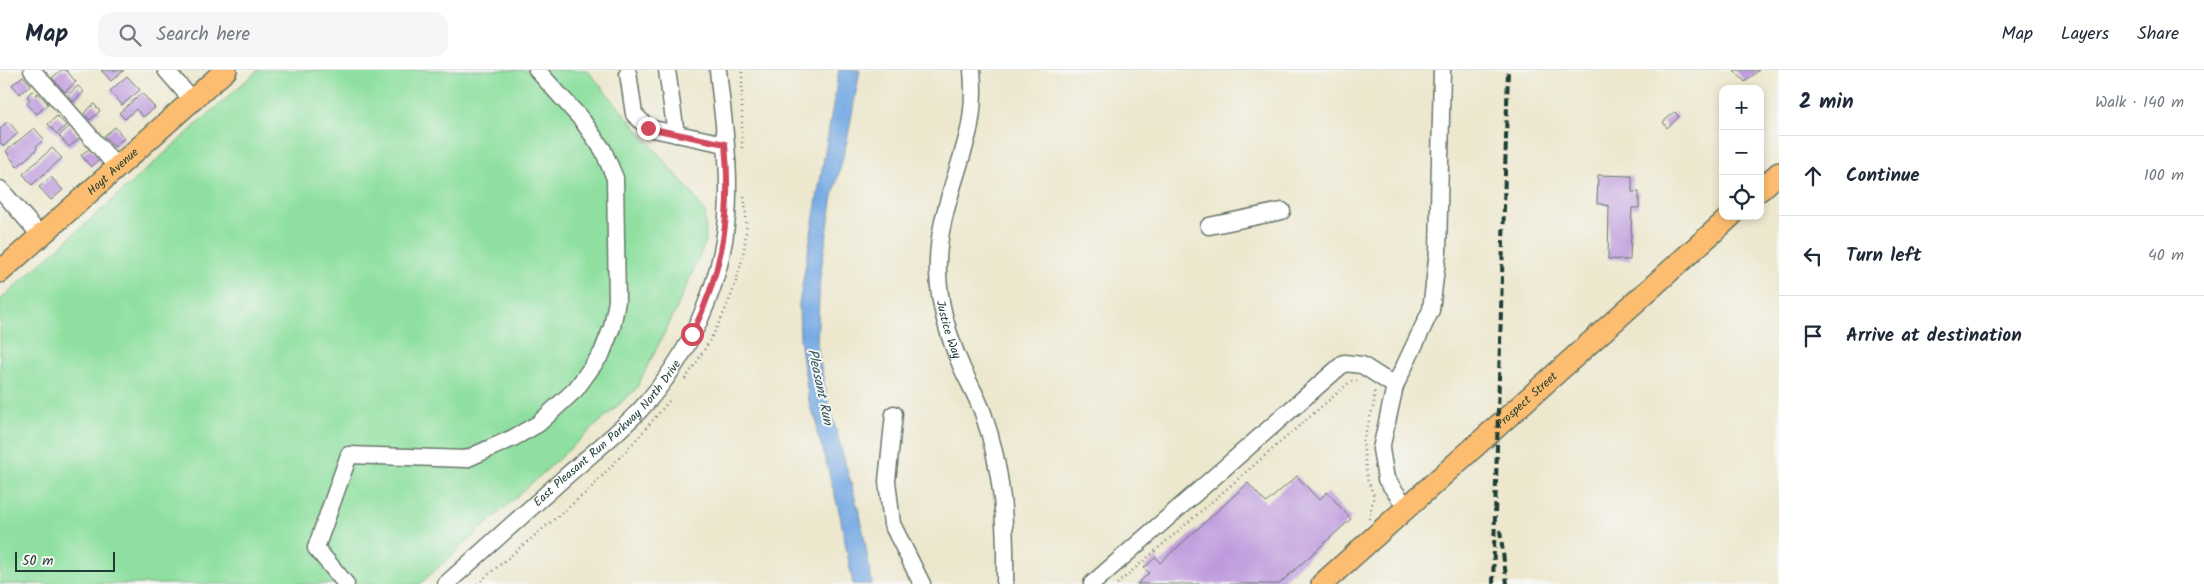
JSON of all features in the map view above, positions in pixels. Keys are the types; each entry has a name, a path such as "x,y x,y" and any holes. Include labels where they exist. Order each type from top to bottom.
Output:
{"main road":[{"name":"Hoyt Avenue","path":"0,272 226,70"},
{"path":"1764,186 1779,173"},
{"name":"Prospect Street","path":"1322,584 1727,220"}],"street":[{"path":"32,70 117,167"},
{"path":"166,70 192,100"},
{"path":"346,584 316,548 348,455 466,459 513,438 538,424 576,390 602,353 612,327 617,301 614,234 615,178 603,150 582,120 537,70"},
{"path":"667,70 676,134"},
{"name":"East Pleasant Run Parkway North Drive","path":"446,584 631,418 664,381 684,351 707,301 722,248 727,218 728,181 718,70"},
{"name":"Justice Way","path":"972,70 974,94 968,136 950,191 938,243 938,274 941,304 949,335 982,411 995,451 1004,502 1005,584"},
{"path":"1407,508 1386,479 1381,449 1395,386 1431,310 1438,252 1442,70"},
{"path":"628,73 634,114 648,128 725,144"},
{"path":"0,189 41,236"},
{"path":"1208,226 1282,211"},
{"path":"1092,584 1344,363 1362,365 1395,386"},
{"path":"894,414 887,481 892,524 922,584"}],"path":[{"path":"742,70 743,156"},
{"path":"684,380 700,358 735,283 746,232 744,192"},
{"path":"1117,584 1351,381 1360,382"},
{"path":"1368,386 1374,392 1374,404 1363,441 1367,479 1374,495 1368,522"},
{"path":"477,584 589,490 635,441 674,394"}],"green space":[{"path":"258,70 587,70 691,192 705,212 706,241 676,310 636,389 420,584 0,584 0,300"}],"water":[{"name":"Pleasant Run","path":"839,70 860,70 847,141 833,196 820,276 817,344 826,395 861,519 872,584 853,584 840,515 817,433 817,422 810,408 800,339 799,304"}],"building":[{"path":"61,70 66,70 76,82 65,92 52,78"},
{"path":"101,70 124,70 111,81"},
{"path":"1734,70 1759,70 1745,82"},
{"path":"23,76 31,85 20,94 12,85"},
{"path":"127,76 140,90 122,105 110,91"},
{"path":"78,86 84,92 73,102 68,95"},
{"path":"32,91 36,95 38,93 48,104 37,114 27,103 30,100 27,96"},
{"path":"142,93 155,108 143,117 136,109 125,119 119,113"},
{"path":"94,104 100,111 90,120 84,113"},
{"path":"1675,112 1679,117 1667,128 1663,122"},
{"path":"57,116 66,125 57,134 48,124"},
{"path":"8,121 18,133 4,146 0,143 0,129"},
{"path":"70,126 80,138 69,147 59,136"},
{"path":"115,127 124,138 114,147 104,136"},
{"path":"34,128 44,139 36,147 37,149 17,167 6,151"},
{"path":"52,148 62,158 32,185 23,174"},
{"path":"90,148 100,159 91,167 81,155"},
{"path":"1598,175 1632,176 1632,192 1639,192 1639,208 1632,208 1630,260 1608,259 1609,206 1597,203"},
{"path":"51,177 63,190 51,200 39,187"},
{"path":"1297,476 1319,500 1327,492 1351,519 1279,584 1137,584 1149,573 1144,568 1156,557 1160,563 1248,483 1266,503"}],"railway":[{"path":"1493,584 1508,70"},
{"path":"1500,530 1507,584"}],"route":[{"path":"648,128 725,144 728,181 727,218 719,266 703,312 692,334"}]}
